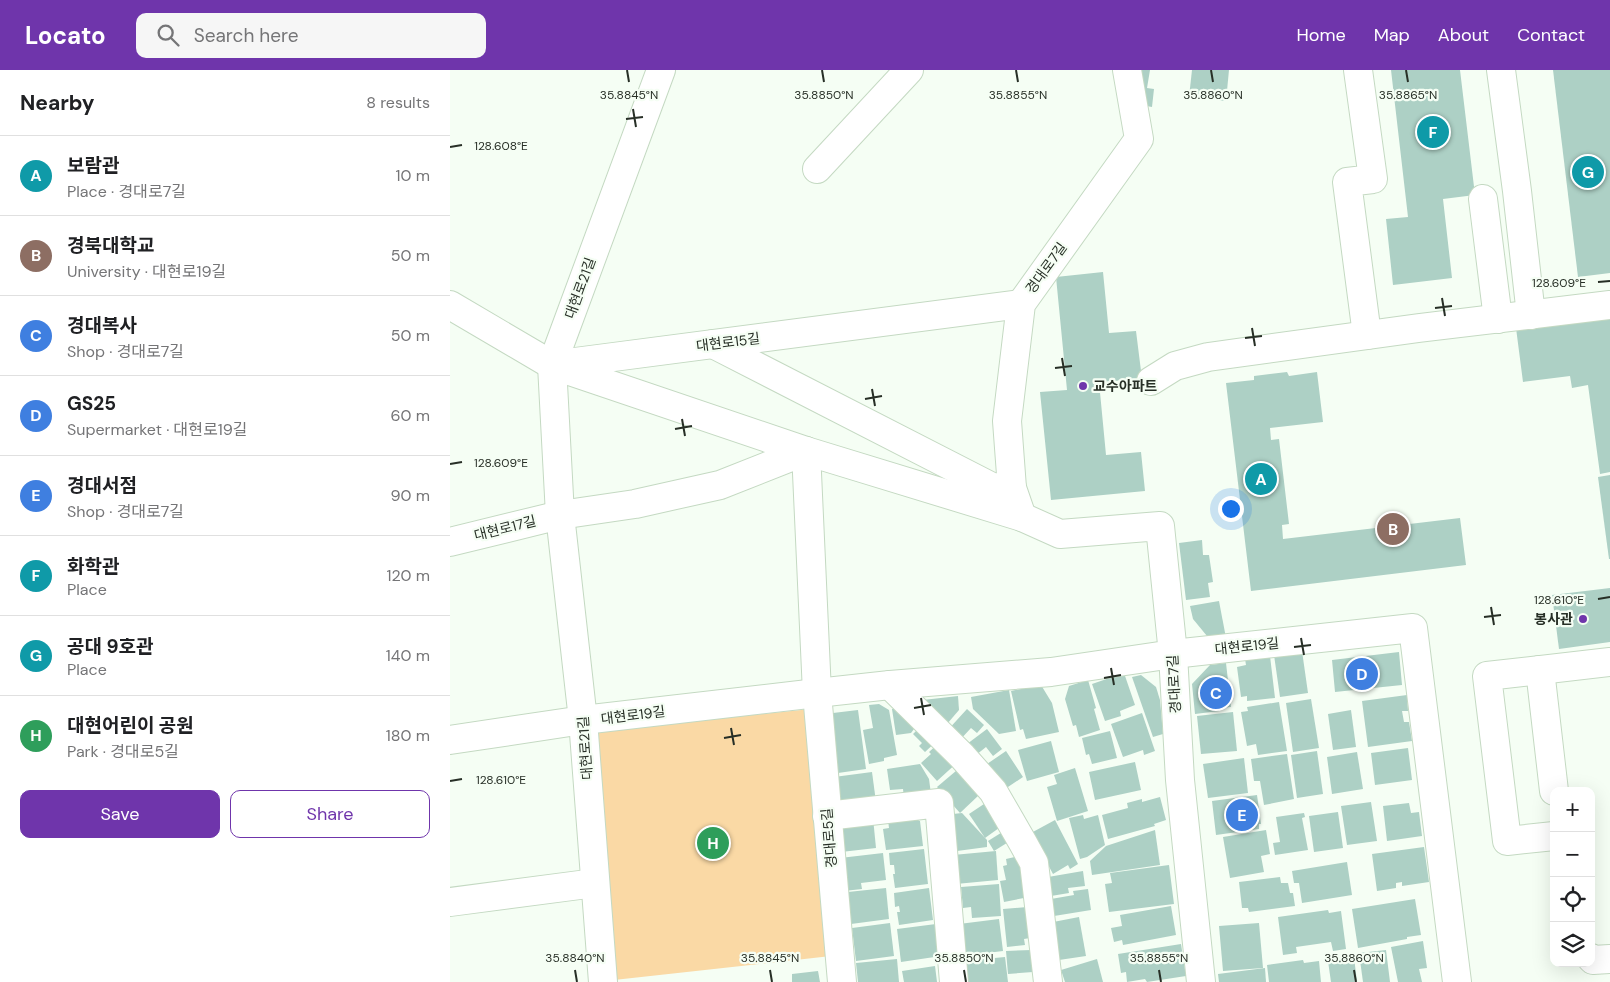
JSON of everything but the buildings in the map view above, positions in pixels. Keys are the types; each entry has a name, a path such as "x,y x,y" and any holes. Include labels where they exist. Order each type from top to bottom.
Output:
{"street":[{"name":"대현로21길","path":"603,982 583,720 560,515 552,365 660,70"},
{"path":"817,168 909,70"},
{"name":"경대로7길","path":"1022,516 1012,488 1007,421 1021,304 1139,139 1127,70"},
{"path":"1358,70 1373,179 1347,182 1367,336"},
{"path":"1501,70 1531,315"},
{"path":"1483,199 1498,319"},
{"name":"대현로15길","path":"552,365 1021,304"},
{"path":"450,305 552,365"},
{"path":"1151,381 1175,366 1208,357 1610,305"},
{"path":"712,344 992,487 1012,488"},
{"name":"경대로7길","path":"552,365 806,451 1022,516 1060,534 1160,526 1173,654 1180,780 1201,982"},
{"path":"560,515 635,504 720,486 806,451 817,693"},
{"name":"대현로17길","path":"450,542 560,515"},
{"name":"대현로19길","path":"450,740 583,720 817,693 1051,672 1173,654 1413,628 1457,982"},
{"path":"1550,836 1507,841 1487,676 1610,662"},
{"path":"1540,670 1554,787"},
{"path":"890,686 962,756 993,792 1034,863 1048,982"},
{"name":"경대로5길","path":"817,693 842,982"},
{"path":"827,816 939,803 954,982"},
{"path":"450,902 595,883"},
{"path":"1595,960 1610,959"}],"shaded area":[{"path":"811,709 831,956 614,980 597,731"}],"place":[{"name":"화학관","path":"1433,132"},
{"name":"공대 9호관","path":"1588,172"},
{"name":"교수아파트","path":"1083,386"},
{"name":"보람관","path":"1261,479"},
{"name":"경북대학교","path":"1393,529"},
{"name":"봉사관","path":"1583,619"},
{"name":"GS25","path":"1362,674"},
{"name":"경대복사","path":"1216,693"},
{"name":"경대서점","path":"1242,815"},
{"name":"대현어린이 공원","path":"713,843"}]}
